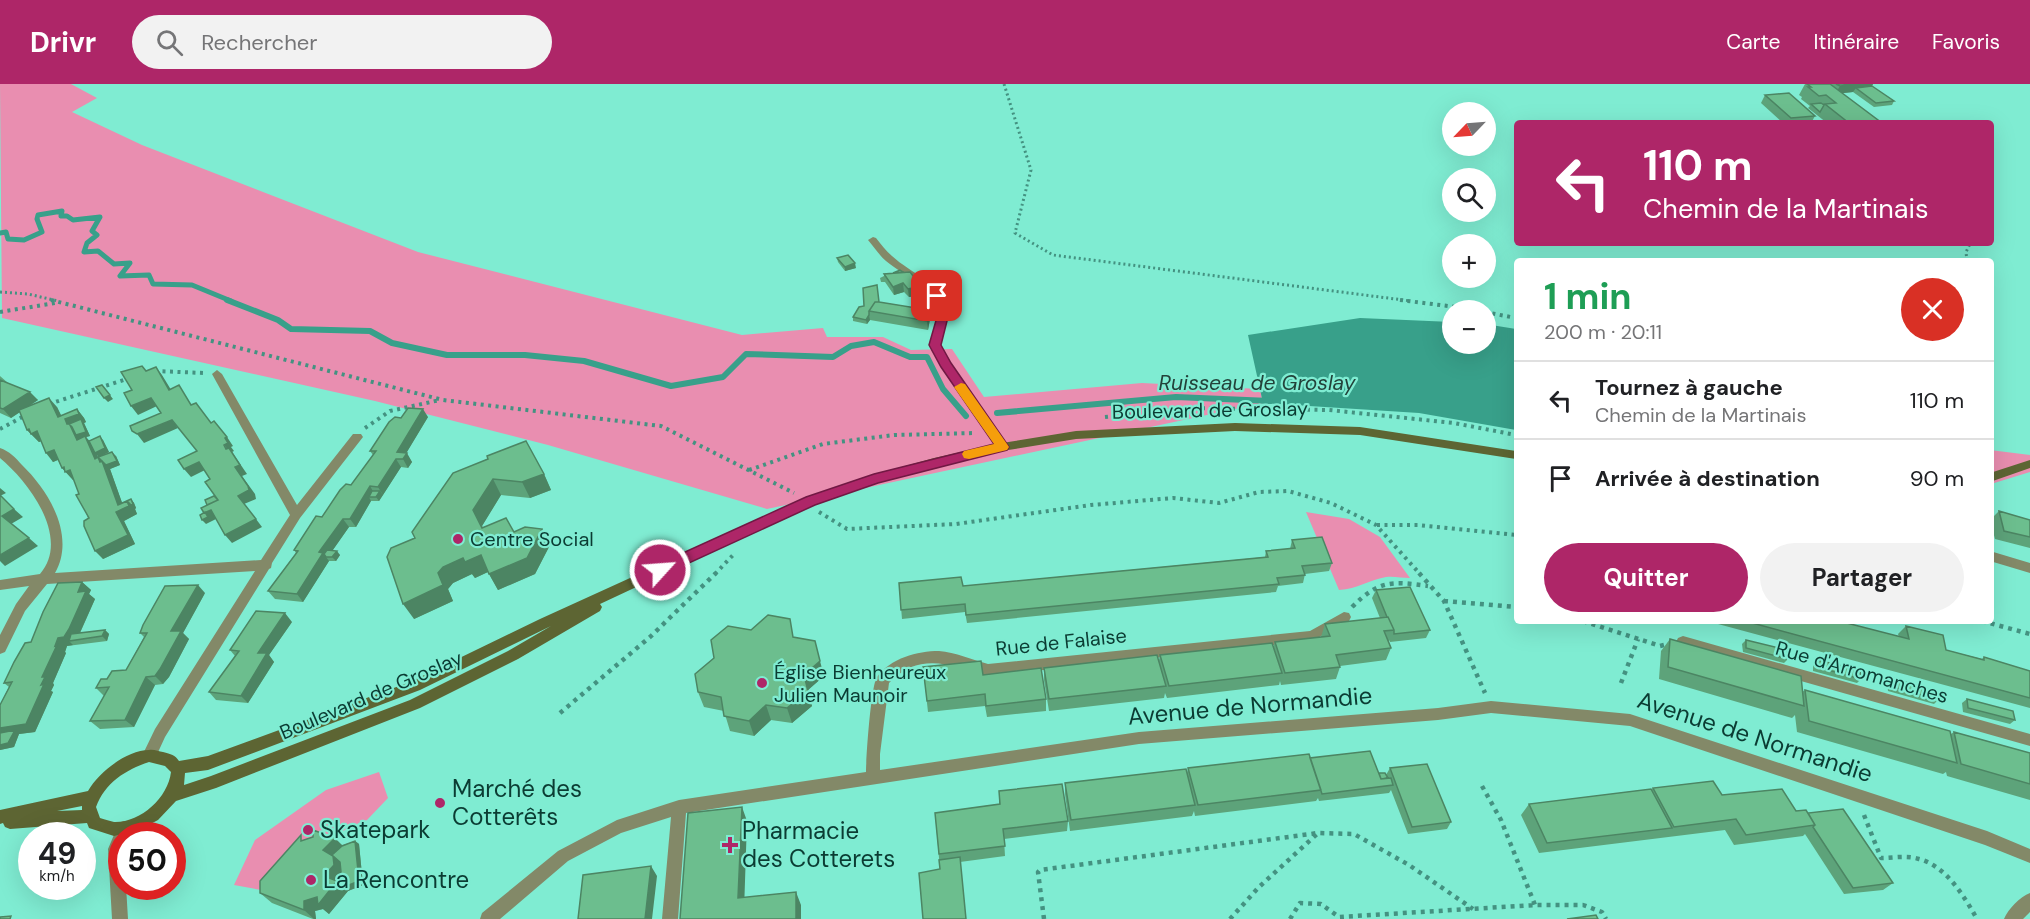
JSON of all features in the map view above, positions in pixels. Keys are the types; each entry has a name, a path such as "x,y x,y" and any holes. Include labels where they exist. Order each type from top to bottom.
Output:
{"main road":[{"name":"Boulevard de Groslay","path":"178,768 208,763 416,686 759,523 810,501 924,465 1002,447 1076,435 1127,430 1235,427 1360,431 1514,455"},
{"path":"1994,477 2030,464"},
{"name":"Boulevard de Groslay","path":"173,795 211,783 415,704 553,633 640,580"},
{"path":"108,828 102,828 94,823 89,807 92,797 109,775 122,766 149,756 162,756 172,760 178,768 179,781 173,795 152,816 138,822"},
{"path":"0,817 92,797"},
{"path":"0,823 90,816"}],"street":[{"path":"873,240 887,257 921,280 937,296 942,317 935,345 945,364 1002,447"},
{"path":"217,374 296,515"},
{"path":"149,756 160,733 267,565 296,515 357,436"},
{"path":"0,452 12,460 42,495 56,537 54,564 28,596 0,648"},
{"path":"1994,557 2030,568"},
{"path":"0,585 42,579 267,565"},
{"name":"Rue de Falaise","path":"873,778 873,754 882,681 892,671 914,659 941,657 988,670 1312,636 1344,617"},
{"name":"Rue d'Arromanches","path":"1683,642 2030,740"},
{"name":"Avenue de Normandie","path":"488,919 563,856 616,827 679,807 1139,738 1438,714 1491,707 1630,720 1987,838 2030,856"},
{"path":"670,919 679,807"},
{"path":"119,900 120,919"},
{"path":"2012,919 2030,901"}],"path":[{"path":"1004,84 1031,170 1015,233 1053,255 1442,305"},
{"path":"0,292 28,294 444,400 661,426 810,501 822,515 847,529 956,524 1091,505 1173,498 1219,503 1259,492 1288,491 1331,503 1376,525 1444,601 1491,707"},
{"path":"0,312 59,302"},
{"path":"1496,314 1514,318"},
{"path":"147,373 164,369 217,374"},
{"path":"46,405 137,376"},
{"path":"357,436 377,416 400,407 444,400"},
{"path":"0,429 29,414"},
{"path":"748,470 823,444 894,435 993,433"},
{"path":"560,713 611,672 696,596 759,523"},
{"path":"1376,525 1418,525 1514,535"},
{"path":"1344,617 1367,591 1389,580 1429,586"},
{"path":"1444,601 1514,607"},
{"path":"1592,624 1660,646 1683,642"},
{"path":"1993,624 2030,634"},
{"path":"1621,683 1638,639"},
{"path":"1482,786 1500,820 1535,905"},
{"path":"1858,795 1881,858 1923,859 1944,874 1966,899 1977,919"},
{"path":"1044,919 1038,872 1040,870 1318,833 1354,834 1409,866 1473,909"},
{"path":"1230,919 1259,887 1318,833"},
{"path":"1290,919 1300,903 1321,904 1339,917 1535,905 1583,905 1602,912 1606,919"}],"shaded area":[{"path":"0,84 71,84 97,98 72,112 142,145 418,252 742,335 823,328 827,337 883,337 911,350 952,349 984,397 1142,383 1260,389 1263,403 767,509 548,445 375,401 2,318"},
{"path":"1994,450 2030,455 2030,472 1994,483"},
{"path":"1306,512 1349,519 1380,537 1410,578 1386,577 1339,590"},
{"name":"Skatepark","path":"379,772 388,798 367,820 312,845 272,892 234,885 255,840 326,790"}],"water":[{"path":"1360,318 1442,322 1442,354 1496,354 1496,326 1514,329 1514,430 1419,413 1263,403 1248,335"}],"building":[{"path":"1807,84 1830,84 1878,120 1845,120 1825,104 1836,103 1826,95 1819,96 1808,87 1811,87"},
{"path":"1872,86 1894,101 1876,103 1856,88"},
{"path":"1789,93 1815,116 1791,118 1765,95"},
{"path":"1811,104 1824,105 1820,112"},
{"path":"848,255 855,263 845,267 837,258"},
{"path":"910,272 921,286 908,289 903,283 893,287 884,274"},
{"path":"877,285 879,302 875,302 866,320 853,317 859,307 864,306 863,288"},
{"path":"928,288 933,301 922,302 916,291"},
{"path":"875,302 929,310 927,321 869,311"},
{"path":"142,366 146,371 156,367 169,390 179,385 191,405 196,403 211,423 214,421 227,437 225,438 228,443 224,445 226,449 229,448 240,465 235,467 249,490 238,496 256,519 225,535 211,510 204,513 201,508 218,500 205,482 210,479 199,462 184,469 178,460 197,451 172,420 137,434 132,431 130,426 161,413 151,398 131,406 124,393 132,390 121,372"},
{"path":"0,380 30,392 3,409 0,408"},
{"path":"102,385 110,395 104,398 96,387"},
{"path":"49,398 58,417 77,409 79,414 65,419 67,424 69,423 77,440 85,436 95,459 98,457 100,462 102,461 118,505 127,501 129,506 116,512 128,535 95,551 84,526 84,521 89,518 76,495 79,494 70,470 65,472 54,450 46,453 37,431 31,434 29,429 27,430 19,410"},
{"path":"408,408 423,409 397,452 407,453 403,459 396,459 378,487 370,486 350,519 343,519 319,552 323,553 297,594 268,591 298,551 294,550 316,516 322,517 340,490 346,484 351,485 376,451 370,451 389,422 395,417 401,418"},
{"path":"81,419 86,432 76,435 69,424"},
{"path":"100,436 105,448 95,453 89,441"},
{"path":"526,441 544,474 522,482 493,479 473,510 482,528 506,518 514,532 525,527 542,529 527,558 489,574 481,555 465,562 463,558 443,567 438,573 443,585 403,604 387,557 391,548 415,538 412,532 453,473 488,459 487,456"},
{"path":"112,452 117,461 106,465 98,457"},
{"path":"372,491 380,491 376,497 369,497"},
{"path":"0,495 14,509 2,516 29,538 0,555"},
{"path":"214,496 218,500 207,505 205,500"},
{"path":"1999,511 2030,520 2030,537 2004,531"},
{"path":"205,512 208,517 202,520 200,515"},
{"path":"1322,537 1332,563 1302,566 1305,575 1277,578 1279,584 966,615 965,604 901,610 899,583 961,577 963,586 1268,557 1266,551 1295,548 1292,540"},
{"path":"327,550 337,551 332,557 326,557 324,554"},
{"path":"82,582 78,592 86,591 69,629 64,637 58,638 42,677 45,677 41,685 44,684 26,724 0,728 0,705 12,682 4,683 25,643 31,642 58,583"},
{"path":"198,585 171,631 181,631 155,676 146,677 125,720 90,721 109,687 96,688 101,679 107,679 112,671 126,670 147,633 140,633 143,625 165,586"},
{"path":"1410,587 1430,630 1394,634 1376,590"},
{"path":"256,611 285,613 258,653 267,653 241,696 209,692 239,651 230,650"},
{"name":"Église Bienheureux Julien Maunoir","path":"768,615 790,619 793,637 815,641 820,661 804,675 808,691 787,708 766,705 749,721 724,716 721,697 698,692 695,674 714,658 711,640 728,626 751,630"},
{"path":"1388,617 1394,630 1384,631 1391,648 1336,655 1340,667 1285,673 1275,642 1330,636 1325,624"},
{"path":"1756,624 1851,624 1909,639 1906,626 1943,635 1946,650 1984,660 1984,657 2030,671 2030,698"},
{"path":"105,630 102,636 69,641 71,634"},
{"path":"1670,639 1801,676 1804,706 1668,667"},
{"path":"1746,640 1787,650 1788,659 1746,648"},
{"path":"1272,643 1282,673 1169,686 1160,655"},
{"path":"1157,655 1166,686 1049,699 1044,668"},
{"path":"1817,660 1860,670 1861,679 1817,667"},
{"path":"981,661 983,675 1041,668 1046,699 986,706 985,694 927,701 923,667"},
{"path":"1892,678 1936,691 1938,700 1893,687"},
{"path":"1805,690 1950,731 1957,763 1809,721"},
{"path":"1967,699 2013,711 2015,720 1968,708"},
{"path":"15,730 8,743 0,745 0,733"},
{"path":"1954,732 2030,753 2030,784 1961,764"},
{"path":"1370,751 1381,779 1391,778 1393,785 1322,794 1310,758"},
{"path":"1309,754 1321,790 1198,805 1188,768"},
{"path":"1427,764 1451,822 1412,827 1390,768"},
{"path":"1186,769 1195,805 1071,820 1065,783"},
{"path":"1379,773 1385,773 1388,778 1381,779"},
{"path":"1713,781 1722,795 1782,789 1796,811 1806,810 1815,825 1746,835 1736,819 1674,827 1653,788"},
{"path":"1062,784 1068,821 1003,829 1005,846 939,854 935,813 1000,804 999,791"},
{"path":"1651,789 1672,828 1547,843 1529,804"},
{"path":"742,807 738,898 796,892 796,919 680,919 688,813"},
{"path":"1843,809 1893,883 1853,888 1813,827 1815,825 1808,813"},
{"name":"La Rencontre","path":"313,830 335,838 323,850 333,856 334,865 324,876 337,881 318,905 317,897 304,901 304,910 260,893 260,881 301,835 301,841 313,837"},
{"path":"355,841 359,881 344,887 334,880 341,872 340,862 332,855 342,846"},
{"path":"960,857 966,919 923,919 919,873 940,869 939,860"},
{"path":"651,866 645,919 578,919 583,875"},
{"path":"1596,915 1598,919 1567,919"},
{"path":"11,916 10,919 0,919 0,917"}],"waterway":[{"name":"Ruisseau de Groslay","path":"0,233 6,232 8,239 24,240 42,232 37,219 38,215 62,211 61,216 67,216 73,220 100,217 92,231 97,235 87,243 84,252 98,251 114,264 130,263 120,276 149,275 153,284 192,285 231,301"},
{"name":"Ruisseau de Groslay","path":"227,300 278,320 291,329 370,331 392,343 447,355 525,355 584,361 671,386 723,377 746,354 833,357 851,346 874,342 910,357 927,357 943,389 966,416"},
{"name":"Ruisseau de Groslay","path":"997,413 1176,397 1270,401"}],"slow traffic":[{"path":"961,387 1002,447 969,454"}],"place":[{"name":"Centre Social","path":"458,539"},
{"name":"Église Bienheureux Julien Maunoir","path":"762,683"},
{"name":"Marché des Cotterêts","path":"440,803"},
{"name":"Skatepark","path":"308,830"},
{"name":"Pharmacie des Cotterets","path":"730,845"},
{"name":"La Rencontre","path":"311,880"}],"route":[{"path":"660,570 810,501 934,462 1002,447 945,364 935,345 942,317 937,296"}]}
